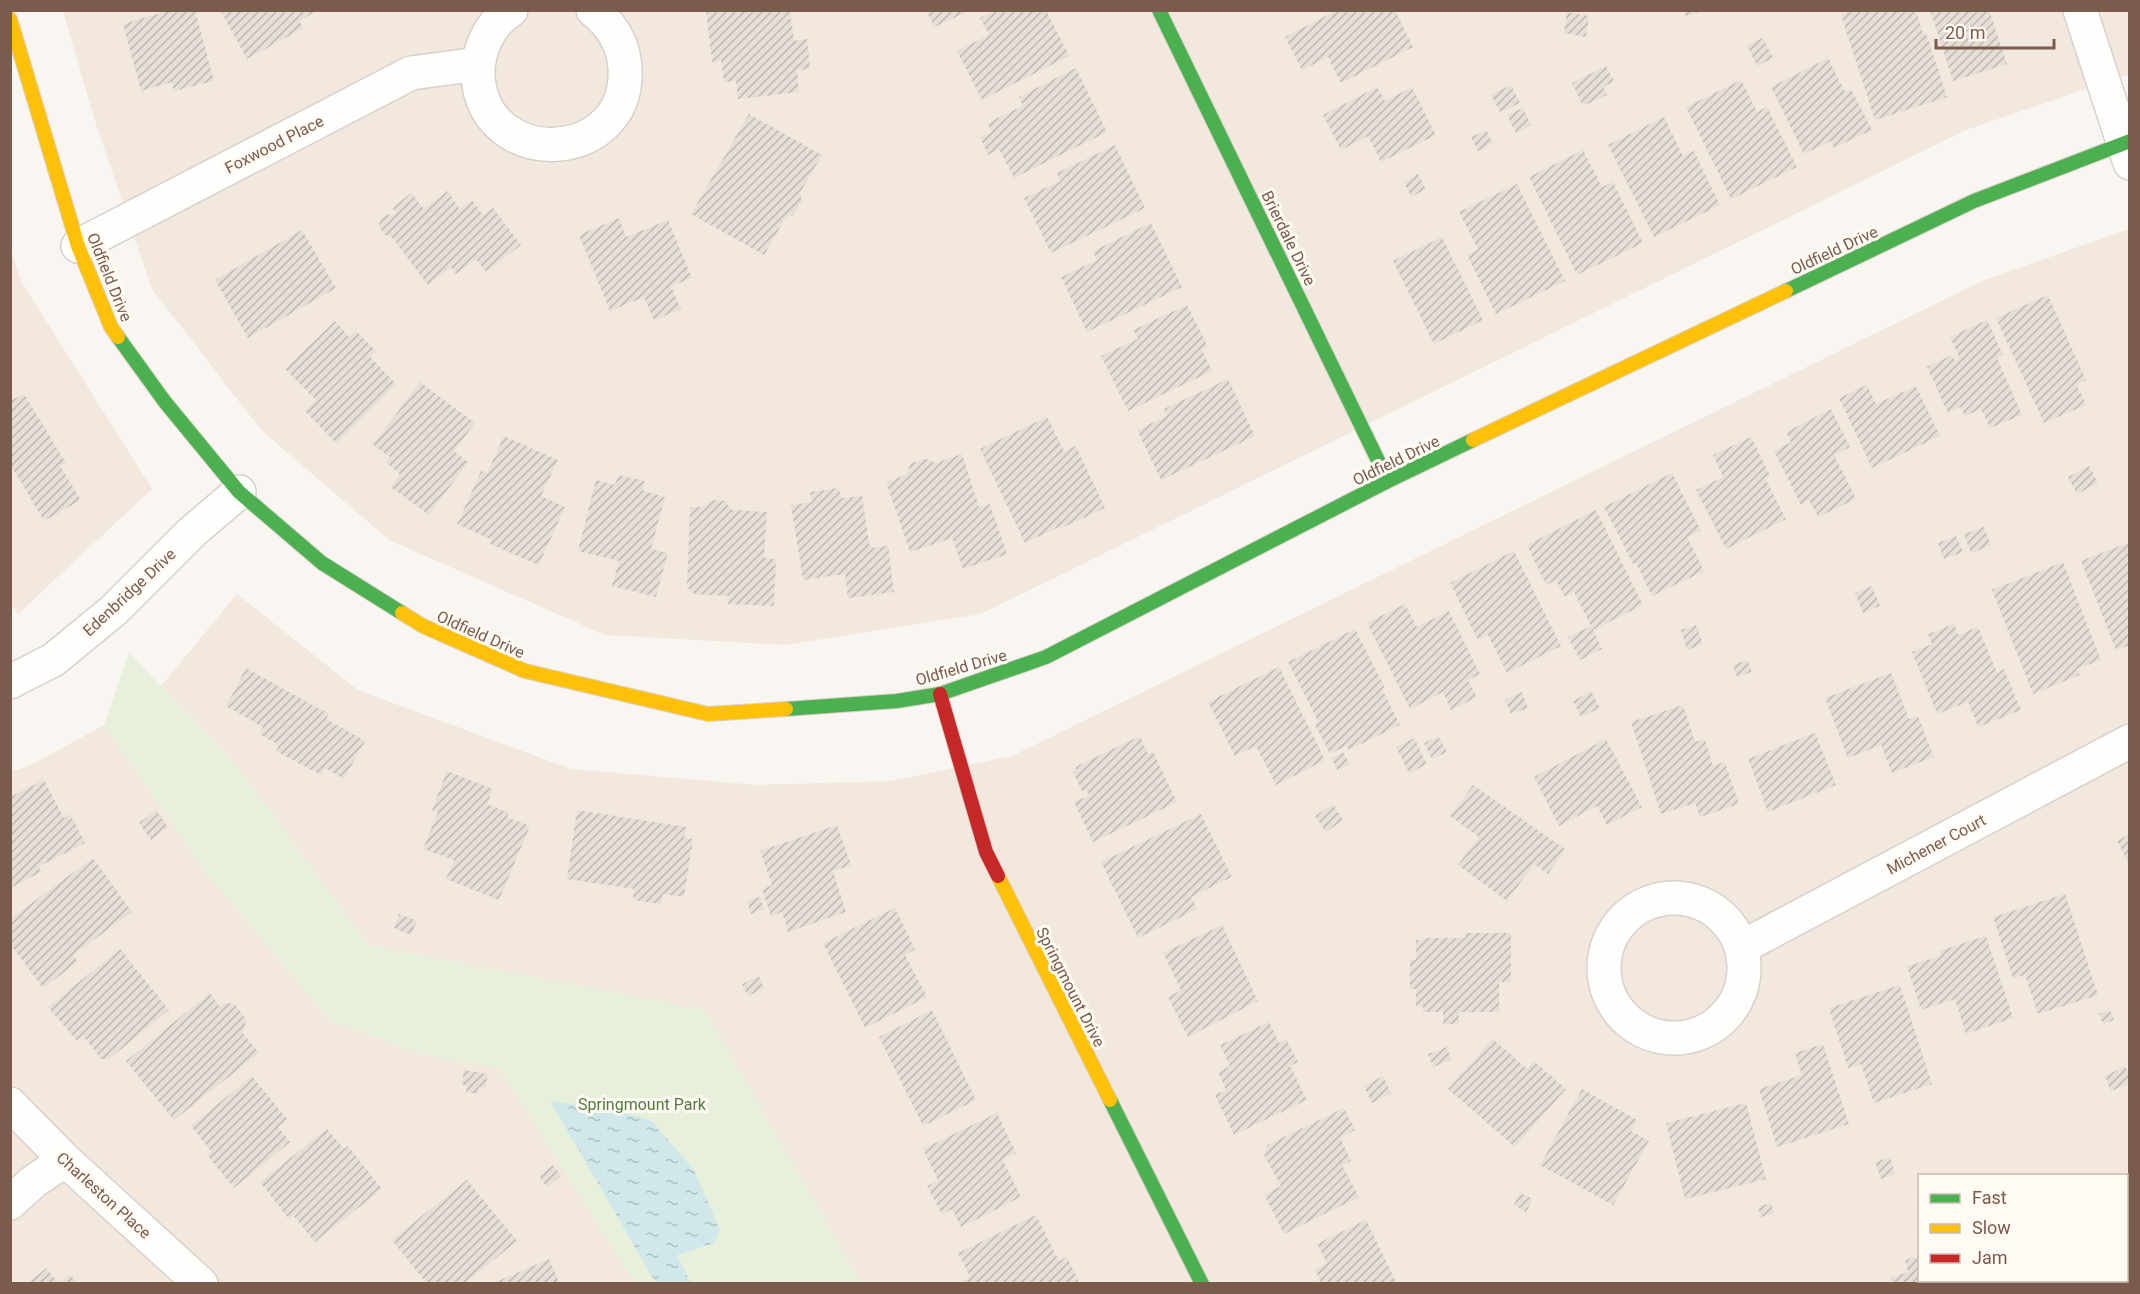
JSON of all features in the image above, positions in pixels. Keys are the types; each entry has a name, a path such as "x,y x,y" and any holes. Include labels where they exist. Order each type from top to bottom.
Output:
{"street":[{"path":"512,10 504,15 487,35 478,64 479,90 490,113 507,132 537,145 563,145 587,137 601,128 617,108 626,81 624,55 613,30 593,10"},
{"name":"Brierdale Drive","path":"1158,10 1388,481"},
{"path":"2080,10 2127,149"},
{"name":"Oldfield Drive","path":"10,19 78,246 111,327 165,402 239,492 322,563 423,626 525,671 708,714 897,701 940,694 1046,657 1388,481 1974,201 2127,149"},
{"name":"Foxwood Place","path":"78,246 411,73 478,64"},
{"name":"Edenbridge Drive","path":"10,682 53,660 113,611 192,532 239,492"},
{"name":"Springmount Drive","path":"940,694 986,852 1202,1284"},
{"name":"Michener Court","path":"1742,947 2130,741"},
{"path":"1669,897 1694,900 1716,911 1733,929 1742,947 1744,972 1739,996 1718,1023 1696,1035 1667,1038 1644,1032 1618,1012 1606,991 1603,960 1610,937 1624,917 1645,903 1669,897"},
{"name":"Charleston Place","path":"10,1104 64,1160 201,1284"},
{"path":"10,1203 33,1182 64,1160"}],"shaded area":[{"path":"2129,10 2130,74 1966,130 981,614 785,645 605,635 389,540 261,430 152,289 95,121 63,11"},
{"path":"2129,229 2129,1283 861,1283 705,1011 368,945 237,766 161,686 237,594 358,690 571,769 757,785 891,781 1012,756 1982,281"},
{"path":"10,246 21,281 152,489 18,614 10,602"},
{"path":"104,725 209,876 330,1020 425,1055 500,1068 635,1283 11,1283 10,772 29,766"}],"green space":[{"name":"Springmount Park","path":"129,653 237,766 368,945 705,1010 861,1283 635,1283 500,1069 425,1055 330,1020 209,876 104,725"}],"water":[{"path":"550,1101 608,1108 652,1121 694,1170 720,1230 714,1243 677,1255 691,1283 656,1283"}],"building":[{"path":"171,10 195,10 214,81 174,91 172,82 141,91 123,24"},
{"path":"220,10 318,10 299,21 303,28 247,59"},
{"path":"790,10 794,41 807,39 810,69 797,70 799,92 738,99 736,81 724,82 721,60 712,62 706,11"},
{"path":"926,10 971,10 934,27"},
{"path":"995,10 1046,10 1069,56 982,100 957,51 989,35 980,18"},
{"path":"1337,10 1395,10 1413,47 1341,83 1328,57 1302,70 1285,37"},
{"path":"1684,10 1703,10 1703,11 1686,16"},
{"path":"1855,10 1916,10 1947,97 1875,120 1841,15"},
{"path":"1930,10 1989,10 2007,64 1953,81"},
{"path":"1567,12 1589,16 1586,37 1564,33"},
{"path":"1763,38 1773,58 1757,66 1747,45"},
{"path":"1828,58 1845,92 1851,89 1872,130 1834,148 1831,141 1804,154 1771,87"},
{"path":"1606,66 1614,81 1603,87 1607,95 1583,106 1572,83"},
{"path":"1076,68 1107,132 1014,178 999,149 988,155 980,137 992,132 987,123 1023,106 1019,97"},
{"path":"1741,80 1757,112 1767,107 1797,167 1731,199 1686,107"},
{"path":"1511,85 1520,103 1500,112 1491,95"},
{"path":"1377,87 1385,101 1412,87 1436,135 1381,162 1368,136 1341,150 1323,115"},
{"path":"1523,108 1531,125 1516,133 1507,115"},
{"path":"749,114 822,155 800,193 802,201 793,215 786,217 764,255 691,214"},
{"path":"1664,117 1683,156 1694,151 1720,205 1654,237 1608,145"},
{"path":"1486,130 1493,143 1478,151 1471,137"},
{"path":"1115,145 1145,208 1051,253 1024,198 1060,181 1057,173"},
{"path":"1583,150 1602,187 1613,182 1643,243 1577,275 1529,177"},
{"path":"1418,174 1426,189 1411,197 1404,182"},
{"path":"1517,184 1565,281 1496,314 1467,255 1478,249 1459,212"},
{"path":"447,191 460,209 472,200 483,215 493,208 521,245 486,272 476,259 456,274 451,267 428,285 391,236 384,235 379,226 380,220 388,214 392,216 396,213 392,208 411,193 424,209"},
{"path":"619,218 626,237 668,220 692,278 671,286 681,309 654,320 644,297 610,311 579,235"},
{"path":"1151,223 1182,287 1087,332 1061,277 1097,260 1093,251"},
{"path":"302,230 336,288 248,338 215,280"},
{"path":"1442,237 1483,320 1434,344 1393,261"},
{"path":"2048,295 2086,380 2077,385 2086,405 2044,423 1996,318"},
{"path":"1187,305 1208,347 1202,350 1212,371 1128,411 1101,356 1138,339 1133,330"},
{"path":"1987,320 2003,355 1997,358 2022,415 1990,428 1981,409 1965,416 1960,407 1948,413 1927,367 1952,355 1955,361 1960,359 1950,337"},
{"path":"335,321 349,337 356,331 376,351 370,357 396,384 336,443 305,411 316,400 285,369"},
{"path":"1228,379 1255,436 1161,480 1137,430 1167,416 1164,409"},
{"path":"420,382 475,423 454,451 468,462 429,515 391,487 400,474 386,463 390,457 373,445"},
{"path":"1867,385 1876,404 1916,386 1940,436 1872,468 1839,398"},
{"path":"24,394 66,463 60,466 81,500 44,521 10,464 10,401"},
{"path":"1831,409 1850,447 1834,455 1856,499 1818,517 1809,500 1801,505 1774,451 1791,442 1786,432"},
{"path":"1047,417 1064,451 1076,446 1105,508 1025,543 980,449"},
{"path":"504,436 558,460 541,496 565,507 539,565 490,544 492,540 457,524 481,471 487,473"},
{"path":"1751,437 1770,475 1765,478 1786,519 1726,549 1696,490 1723,477 1713,455"},
{"path":"962,454 979,507 990,504 1007,554 963,569 952,538 910,552 886,482 906,475 911,463 926,459 936,463"},
{"path":"2089,466 2098,483 2077,494 2068,477"},
{"path":"1672,473 1701,531 1687,537 1704,571 1652,596 1604,507"},
{"path":"618,475 645,481 643,491 665,497 651,549 668,553 656,597 612,586 619,561 578,551 596,480 615,485"},
{"path":"839,488 841,498 862,496 870,548 888,546 894,592 848,598 845,574 803,580 791,505 812,502 810,492"},
{"path":"712,500 725,501 732,510 767,512 764,558 776,559 774,606 728,604 729,596 694,594 687,587 690,507 703,507"},
{"path":"1596,510 1643,605 1593,630 1602,649 1580,660 1568,637 1591,626 1574,592 1565,597 1556,580 1546,585 1527,545"},
{"path":"1984,527 1991,545 1971,553 1964,534"},
{"path":"1956,536 1963,552 1944,559 1938,543"},
{"path":"2130,542 2130,645 2116,650 2081,561"},
{"path":"1514,551 1561,646 1507,673 1488,635 1478,640 1450,583"},
{"path":"2063,562 2101,660 2077,669 2080,675 2033,694 1992,590"},
{"path":"1872,586 1880,606 1863,613 1855,593"},
{"path":"1405,604 1417,627 1449,611 1480,674 1468,680 1477,697 1451,710 1443,692 1410,709 1367,623"},
{"path":"1954,624 1958,635 1978,627 1997,673 2004,669 2021,710 1978,727 1968,702 1937,714 1912,652 1932,644 1928,634"},
{"path":"1696,625 1703,644 1687,650 1681,630"},
{"path":"1355,629 1385,688 1382,689 1400,725 1349,750 1346,746 1330,754 1314,723 1318,721 1288,662"},
{"path":"1747,660 1752,672 1737,677 1733,665"},
{"path":"1279,667 1325,760 1276,785 1256,746 1235,756 1208,702"},
{"path":"246,668 329,714 326,719 365,741 344,779 325,768 321,775 276,751 279,745 259,734 263,727 226,706"},
{"path":"1891,673 1909,719 1918,716 1934,757 1892,773 1881,745 1848,758 1825,698"},
{"path":"1591,691 1600,708 1581,717 1573,701"},
{"path":"1522,692 1528,708 1511,714 1505,700"},
{"path":"1683,705 1695,742 1705,739 1713,766 1725,762 1739,804 1700,817 1695,803 1661,814 1631,722"},
{"path":"1815,733 1836,785 1768,812 1748,759"},
{"path":"1140,736 1148,754 1153,752 1177,802 1093,842 1074,802 1089,796 1086,789 1082,791 1073,772 1077,771 1075,767"},
{"path":"1438,736 1447,752 1432,759 1424,743"},
{"path":"1414,738 1427,764 1409,773 1396,747"},
{"path":"1606,739 1642,807 1607,825 1597,806 1559,826 1534,777"},
{"path":"1343,752 1350,764 1338,771 1331,758"},
{"path":"447,771 493,789 487,804 509,813 507,817 530,826 499,900 446,879 454,860 423,849 438,812 432,810"},
{"path":"44,780 64,818 70,814 85,843 38,867 41,872 10,888 10,797"},
{"path":"1473,785 1565,849 1548,874 1534,864 1507,901 1458,865 1479,837 1450,816"},
{"path":"1333,804 1343,820 1326,832 1315,816"},
{"path":"156,810 168,827 151,840 139,823"},
{"path":"577,810 686,827 684,838 693,839 684,897 663,894 661,904 633,900 634,889 567,879"},
{"path":"1201,814 1232,877 1191,897 1197,909 1138,938 1101,862"},
{"path":"837,825 851,865 833,871 846,912 788,932 782,912 771,916 762,889 772,885 760,851"},
{"path":"2130,834 2130,865 2117,841"},
{"path":"93,858 132,912 73,955 78,962 43,988 10,944 10,919"},
{"path":"2065,894 2098,995 2038,1014 2025,975 2013,978 1993,917"},
{"path":"760,897 764,909 751,914 747,901"},
{"path":"895,908 915,949 905,955 927,997 865,1028 823,943"},
{"path":"399,914 417,921 411,935 394,928"},
{"path":"1222,925 1258,1001 1188,1037 1168,997 1181,990 1163,953"},
{"path":"1465,933 1511,933 1511,982 1499,982 1499,1012 1459,1012 1459,1024 1443,1024 1443,1012 1423,1012 1423,1006 1416,1006 1416,989 1410,989 1410,960 1416,960 1416,940 1465,938"},
{"path":"1986,936 2013,1018 1966,1034 1955,999 1921,1010 1907,966 1941,956 1939,951"},
{"path":"120,949 169,1010 109,1059 101,1059 83,1036 77,1041 48,1007"},
{"path":"759,976 764,988 748,996 742,984"},
{"path":"1900,985 1932,1084 1874,1103 1861,1064 1848,1068 1829,1008"},
{"path":"210,993 220,1007 225,1003 235,1004 246,1020 242,1032 259,1053 174,1120 126,1061"},
{"path":"932,1010 976,1100 923,1126 879,1037"},
{"path":"2110,1010 2114,1020 2103,1024 2099,1014"},
{"path":"1269,1022 1279,1043 1286,1039 1298,1062 1290,1066 1307,1100 1234,1135 1215,1095 1226,1090 1218,1072 1230,1066 1220,1045"},
{"path":"1493,1039 1527,1069 1534,1061 1566,1089 1515,1147 1448,1089"},
{"path":"1823,1044 1849,1124 1777,1147 1759,1089 1802,1075 1795,1053"},
{"path":"1447,1047 1451,1060 1433,1067 1428,1054"},
{"path":"2125,1066 2130,1076 2130,1083 2111,1091 2105,1076"},
{"path":"464,1070 488,1074 485,1088 479,1087 478,1094 466,1092 467,1086 462,1084"},
{"path":"252,1076 287,1119 278,1127 290,1142 234,1188 207,1155 211,1151 191,1126"},
{"path":"1383,1076 1391,1093 1372,1103 1364,1086"},
{"path":"1582,1089 1637,1120 1631,1131 1649,1141 1613,1205 1540,1165"},
{"path":"1746,1103 1766,1179 1685,1199 1666,1123"},
{"path":"1344,1108 1355,1130 1340,1138 1351,1161 1342,1165 1359,1197 1284,1234 1264,1194 1281,1186 1264,1155 1267,1145"},
{"path":"997,1113 1016,1153 1002,1159 1021,1197 961,1227 952,1209 942,1215 927,1186 938,1181 923,1149"},
{"path":"327,1129 344,1149 348,1146 382,1189 315,1242 293,1215 289,1219 260,1182"},
{"path":"1890,1157 1895,1174 1881,1179 1875,1162"},
{"path":"553,1165 561,1176 547,1187 539,1176"},
{"path":"467,1180 517,1241 464,1284 427,1284 392,1240"},
{"path":"1520,1193 1533,1199 1526,1212 1514,1205"},
{"path":"2128,1194 2130,1194 2130,1263 2128,1264"},
{"path":"1771,1203 1774,1213 1761,1217 1758,1207"},
{"path":"1036,1215 1059,1261 1067,1257 1080,1284 958,1284 970,1277 958,1253"},
{"path":"1366,1220 1397,1284 1321,1284 1315,1269 1327,1263 1317,1244"},
{"path":"1918,1257 1918,1282 1975,1282 1975,1284 1892,1284 1890,1278 1908,1272 1905,1260"},
{"path":"549,1259 560,1284 491,1284"},
{"path":"46,1268 59,1284 27,1284"},
{"path":"70,1274 78,1284 60,1284"},
{"path":"1996,1282 2092,1282 2092,1284 1996,1284"}],"traffic: fast":[{"path":"1159,10 1388,481"},
{"path":"1786,291 1974,201 2130,141"},
{"path":"118,337 165,402 239,492 322,563 402,613"},
{"path":"786,709 897,701 940,694 1046,657 1388,481 1473,440"},
{"path":"1110,1100 1202,1284"}],"traffic: slow":[{"path":"10,19 78,246 111,327 118,337"},
{"path":"1473,440 1786,291"},
{"path":"402,613 423,626 525,671 708,714 786,709"},
{"path":"998,876 1110,1100"}],"traffic: jam":[{"path":"940,694 986,852 998,876"}]}
